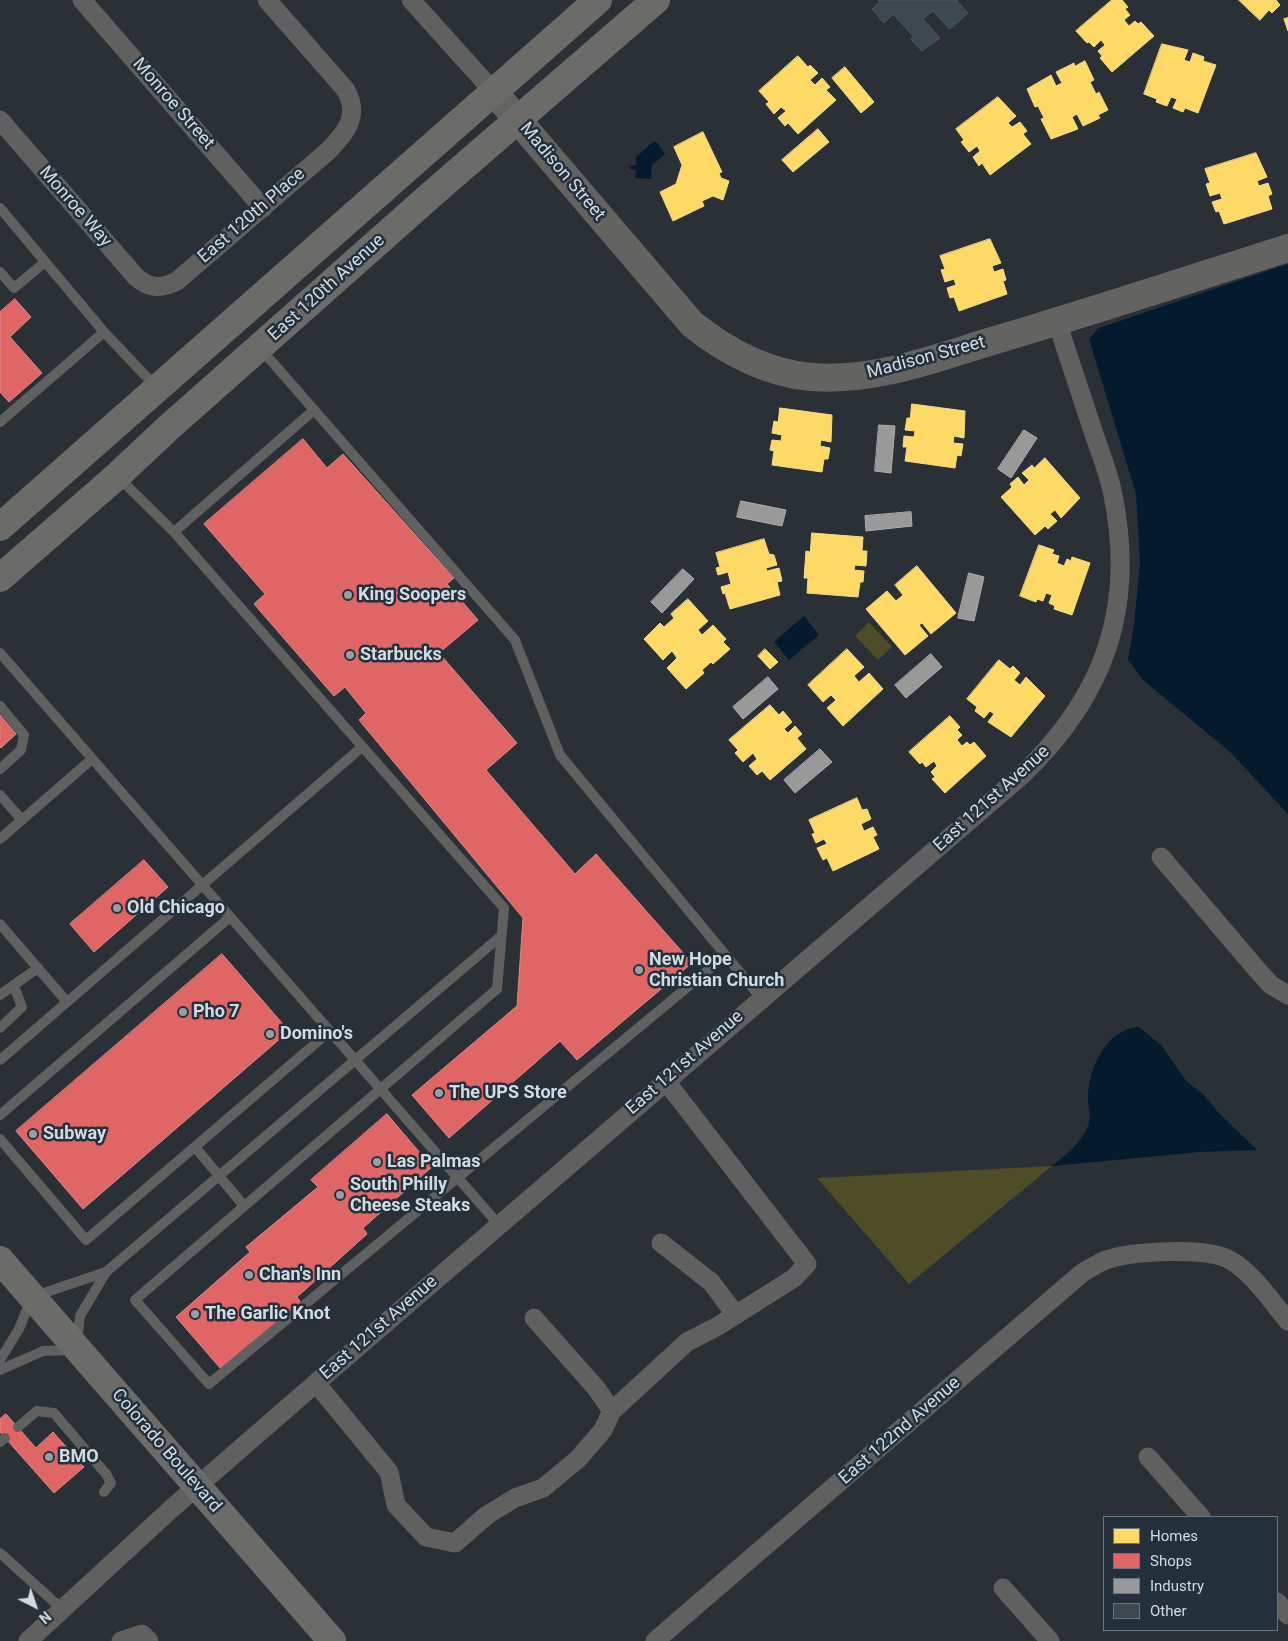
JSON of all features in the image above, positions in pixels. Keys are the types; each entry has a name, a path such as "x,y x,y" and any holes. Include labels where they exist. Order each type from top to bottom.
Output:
{"main road":[{"name":"East 120th Avenue","path":"0,527 598,0"},
{"name":"East 120th Avenue","path":"0,578 432,194 656,0"},
{"name":"Colorado Boulevard","path":"0,1260 332,1641"}],"street":[{"name":"Monroe Street","path":"82,0 263,208"},
{"name":"East 120th Place","path":"155,288 177,281 263,208 344,136 352,120 349,96 267,0"},
{"name":"Madison Street","path":"411,0 519,119 682,314 706,335 757,364 789,374 811,377 866,376 890,371 1057,322 1288,248"},
{"name":"Monroe Way","path":"0,120 136,277 145,285 155,288"},
{"name":"East 121st Avenue","path":"28,1641 197,1487 316,1383 665,1080 1021,776 1060,736 1093,685 1108,648 1118,600 1121,544 1108,475 1057,322"},
{"path":"1161,857 1271,985 1288,996"},
{"path":"316,1383 389,1472 396,1504 426,1537 455,1543 487,1514 515,1498 543,1488 578,1459 604,1430 612,1411 687,1342 736,1315 794,1278 807,1264 665,1080"},
{"path":"661,1243 711,1282 736,1315"},
{"name":"East 122nd Avenue","path":"656,1641 1082,1274 1107,1259 1198,1251 1210,1252 1230,1260 1246,1272 1288,1320"},
{"path":"534,1318 596,1388 612,1411"},
{"path":"1148,1457 1200,1516"},
{"path":"1004,1588 1050,1641"},
{"path":"1278,1603 1288,1615"},
{"path":"121,1641 142,1634 148,1641"}],"lane":[{"path":"0,208 104,332 157,388"},
{"path":"0,272 14,288 45,262"},
{"path":"0,422 104,332"},
{"path":"259,348 515,640 560,755 762,998"},
{"path":"174,532 314,410"},
{"path":"117,476 174,532 504,908 497,988 135,1300 209,1384 726,956"},
{"path":"0,653 499,1225"},
{"path":"0,706 24,735 21,750 0,769"},
{"path":"0,1060 362,746"},
{"path":"0,838 92,759"},
{"path":"0,794 22,820"},
{"path":"0,1115 230,917"},
{"path":"0,924 67,1002"},
{"path":"0,1370 43,1351 77,1349 80,1316 89,1297 106,1272 354,1059 501,936"},
{"path":"0,995 38,968"},
{"path":"0,1028 22,1007 14,986"},
{"path":"0,1139 86,1240 330,1031"},
{"path":"195,1147 244,1206"},
{"path":"0,1360 20,1329 32,1297 78,1284 106,1272"},
{"path":"18,1427 37,1411 54,1413 106,1474 111,1483 104,1492"},
{"path":"2,1560 62,1609"}],"shaded area":[{"path":"869,622 892,647 878,660 855,636"},
{"path":"1052,1166 909,1284 817,1178"}],"water":[{"path":"653,142 657,142 665,154 652,165 651,179 635,178 636,170 630,169 629,166 636,165 636,157"},
{"path":"1288,264 1288,814 1230,752 1143,680 1128,660 1134,625 1140,563 1136,494 1089,339 1099,328"},
{"path":"804,616 819,635 789,660 774,642"},
{"path":"1139,1027 1161,1045 1186,1081 1203,1094 1217,1111 1257,1150 1200,1152 1052,1166 1077,1143 1088,1126 1090,1118 1089,1084 1102,1050 1118,1034 1128,1029"}],"building: Homes":[{"path":"1112,0 1122,0 1128,7 1125,9 1130,15 1124,20 1129,26 1135,21 1138,24 1141,22 1154,36 1112,72 1100,58 1102,56 1098,51 1105,45 1101,40 1094,47 1089,42 1087,43 1076,31"},
{"path":"1239,0 1276,0 1280,5 1272,13 1269,10 1260,20"},
{"path":"1288,18 1288,31 1284,19"},
{"path":"1162,44 1188,50 1184,60 1190,62 1193,53 1204,57 1203,61 1216,65 1198,113 1185,108 1183,112 1173,108 1177,99 1171,97 1167,106 1156,102 1157,99 1144,94"},
{"path":"798,56 808,67 810,65 818,73 810,80 815,85 822,78 830,87 826,90 836,100 798,134 788,123 785,126 778,118 786,111 781,107 774,114 766,104 769,102 759,91"},
{"path":"1085,61 1094,80 1090,82 1096,94 1099,92 1108,110 1098,115 1100,118 1083,126 1077,114 1072,117 1078,129 1051,139 1041,119 1044,118 1038,106 1035,107 1027,89 1051,75 1056,86 1062,83 1056,72 1074,63 1075,66"},
{"path":"845,67 874,102 861,113 832,78"},
{"path":"998,97 1016,116 1008,123 1012,127 1020,122 1027,131 1023,134 1031,144 990,175 982,163 979,166 973,157 980,151 977,146 969,152 961,142 964,140 956,129"},
{"path":"818,129 829,142 793,172 782,160"},
{"path":"703,132 722,172 719,173 721,178 729,181 723,200 713,196 702,201 704,206 673,221 660,192 676,184 682,165 674,147"},
{"path":"1256,153 1267,177 1257,181 1259,186 1268,183 1272,194 1268,196 1272,209 1224,224 1219,211 1216,212 1212,202 1222,199 1220,193 1210,196 1206,184 1210,183 1205,169"},
{"path":"990,239 1001,263 992,266 994,272 1003,269 1006,280 1003,281 1007,294 959,311 954,297 950,298 947,288 956,285 954,279 945,282 941,270 945,269 940,256"},
{"path":"912,404 965,411 964,438 954,436 953,443 963,444 961,456 957,455 955,468 905,461 907,447 903,447 904,436 914,437 915,431 905,430 907,418 910,418"},
{"path":"780,408 832,415 831,442 821,440 820,446 830,448 828,459 824,459 822,472 772,465 774,451 770,450 772,440 781,441 782,435 772,433 774,421 778,422"},
{"path":"1045,458 1080,498 1061,518 1055,510 1050,514 1057,521 1048,529 1045,526 1035,535 1001,497 1012,487 1010,484 1018,477 1024,485 1029,480 1022,473 1032,465 1034,468"},
{"path":"812,533 863,537 862,551 867,551 866,566 855,565 854,570 864,571 858,597 807,593 808,578 804,578 806,551 810,552"},
{"path":"764,539 769,554 774,555 777,565 766,568 767,571 779,568 782,581 777,582 780,595 730,609 721,587 731,584 728,572 718,575 716,568 720,567 716,553"},
{"path":"1039,545 1054,550 1052,554 1059,556 1057,563 1064,566 1067,559 1071,561 1072,557 1090,563 1072,615 1054,609 1055,606 1049,603 1052,595 1046,593 1043,601 1037,599 1036,602 1020,596"},
{"path":"917,566 956,613 931,634 922,623 919,625 928,636 905,655 866,609 887,591 896,601 903,595 895,585"},
{"path":"688,599 708,621 698,630 702,635 713,625 726,639 723,642 730,649 713,664 711,662 702,670 704,673 686,689 667,668 677,658 672,651 663,660 644,639 660,623 664,627 674,618 671,614"},
{"path":"765,649 778,662 770,669 758,656"},
{"path":"847,649 864,667 854,676 859,682 869,673 883,689 843,726 827,708 836,700 831,695 823,702 808,685"},
{"path":"999,660 1010,669 1013,666 1020,673 1014,680 1020,685 1026,677 1045,696 1011,737 988,722 994,714 990,711 984,718 975,711 977,707 967,699"},
{"path":"770,705 779,715 783,711 792,722 784,729 788,733 795,726 802,734 797,738 806,749 770,780 762,771 757,775 749,766 757,759 753,753 743,762 735,753 738,750 729,740"},
{"path":"950,716 960,727 957,730 962,735 957,740 962,746 967,742 970,745 974,742 986,756 945,793 932,779 935,777 931,772 937,766 934,761 926,767 922,762 920,764 909,752"},
{"path":"857,798 862,810 867,809 871,819 861,824 864,831 873,827 877,835 873,837 879,849 833,871 827,858 823,860 817,848 827,844 824,839 816,843 812,834 815,833 809,820"}],"building: Shops":[{"path":"15,299 31,317 10,337 42,373 9,402 0,392 0,312"},
{"path":"303,439 327,468 343,454 454,578 447,584 478,620 439,653 517,743 486,770 575,874 596,854 692,963 577,1060 560,1041 449,1138 412,1095 517,1006 523,918 359,720 366,713 345,687 334,696 254,604 265,594 204,524"},
{"path":"0,715 16,734 1,748 0,747"},
{"path":"144,860 168,887 94,952 70,924"},
{"path":"222,954 289,1031 83,1209 16,1131"},
{"path":"387,1114 432,1167 363,1228 367,1234 297,1297 301,1303 221,1369 176,1317 250,1252 246,1247 318,1187 311,1180"},
{"name":"BMO","path":"6,1414 36,1448 53,1432 84,1467 54,1493 0,1432 0,1419"}],"building: Industry":[{"path":"879,425 895,426 891,473 875,471"},
{"path":"1024,430 1037,438 1011,478 998,469"},
{"path":"741,501 786,510 782,526 737,517"},
{"path":"911,512 912,526 866,531 865,516"},
{"path":"683,569 694,579 662,613 651,602"},
{"path":"969,573 984,577 974,621 958,618"},
{"path":"931,654 942,667 906,698 895,685"},
{"path":"768,677 778,689 743,719 733,707"},
{"path":"820,749 832,762 795,793 784,780"}],"building: Other":[{"path":"878,0 958,0 968,13 950,29 933,11 923,19 940,38 922,51 911,39 914,37 893,14 884,23 872,9 880,2"}],"place":[{"name":"King Soopers","path":"348,595"},
{"name":"Starbucks","path":"350,655"},
{"name":"Old Chicago","path":"117,908"},
{"name":"New Hope Christian Church","path":"639,970"},
{"name":"Pho 7","path":"183,1012"},
{"name":"Domino's","path":"270,1034"},
{"name":"The UPS Store","path":"439,1093"},
{"name":"Subway","path":"33,1134"},
{"name":"Las Palmas","path":"377,1162"},
{"name":"South Philly Cheese Steaks","path":"340,1195"},
{"name":"Chan's Inn","path":"249,1275"},
{"name":"The Garlic Knot","path":"195,1314"},
{"name":"BMO","path":"49,1457"}]}
